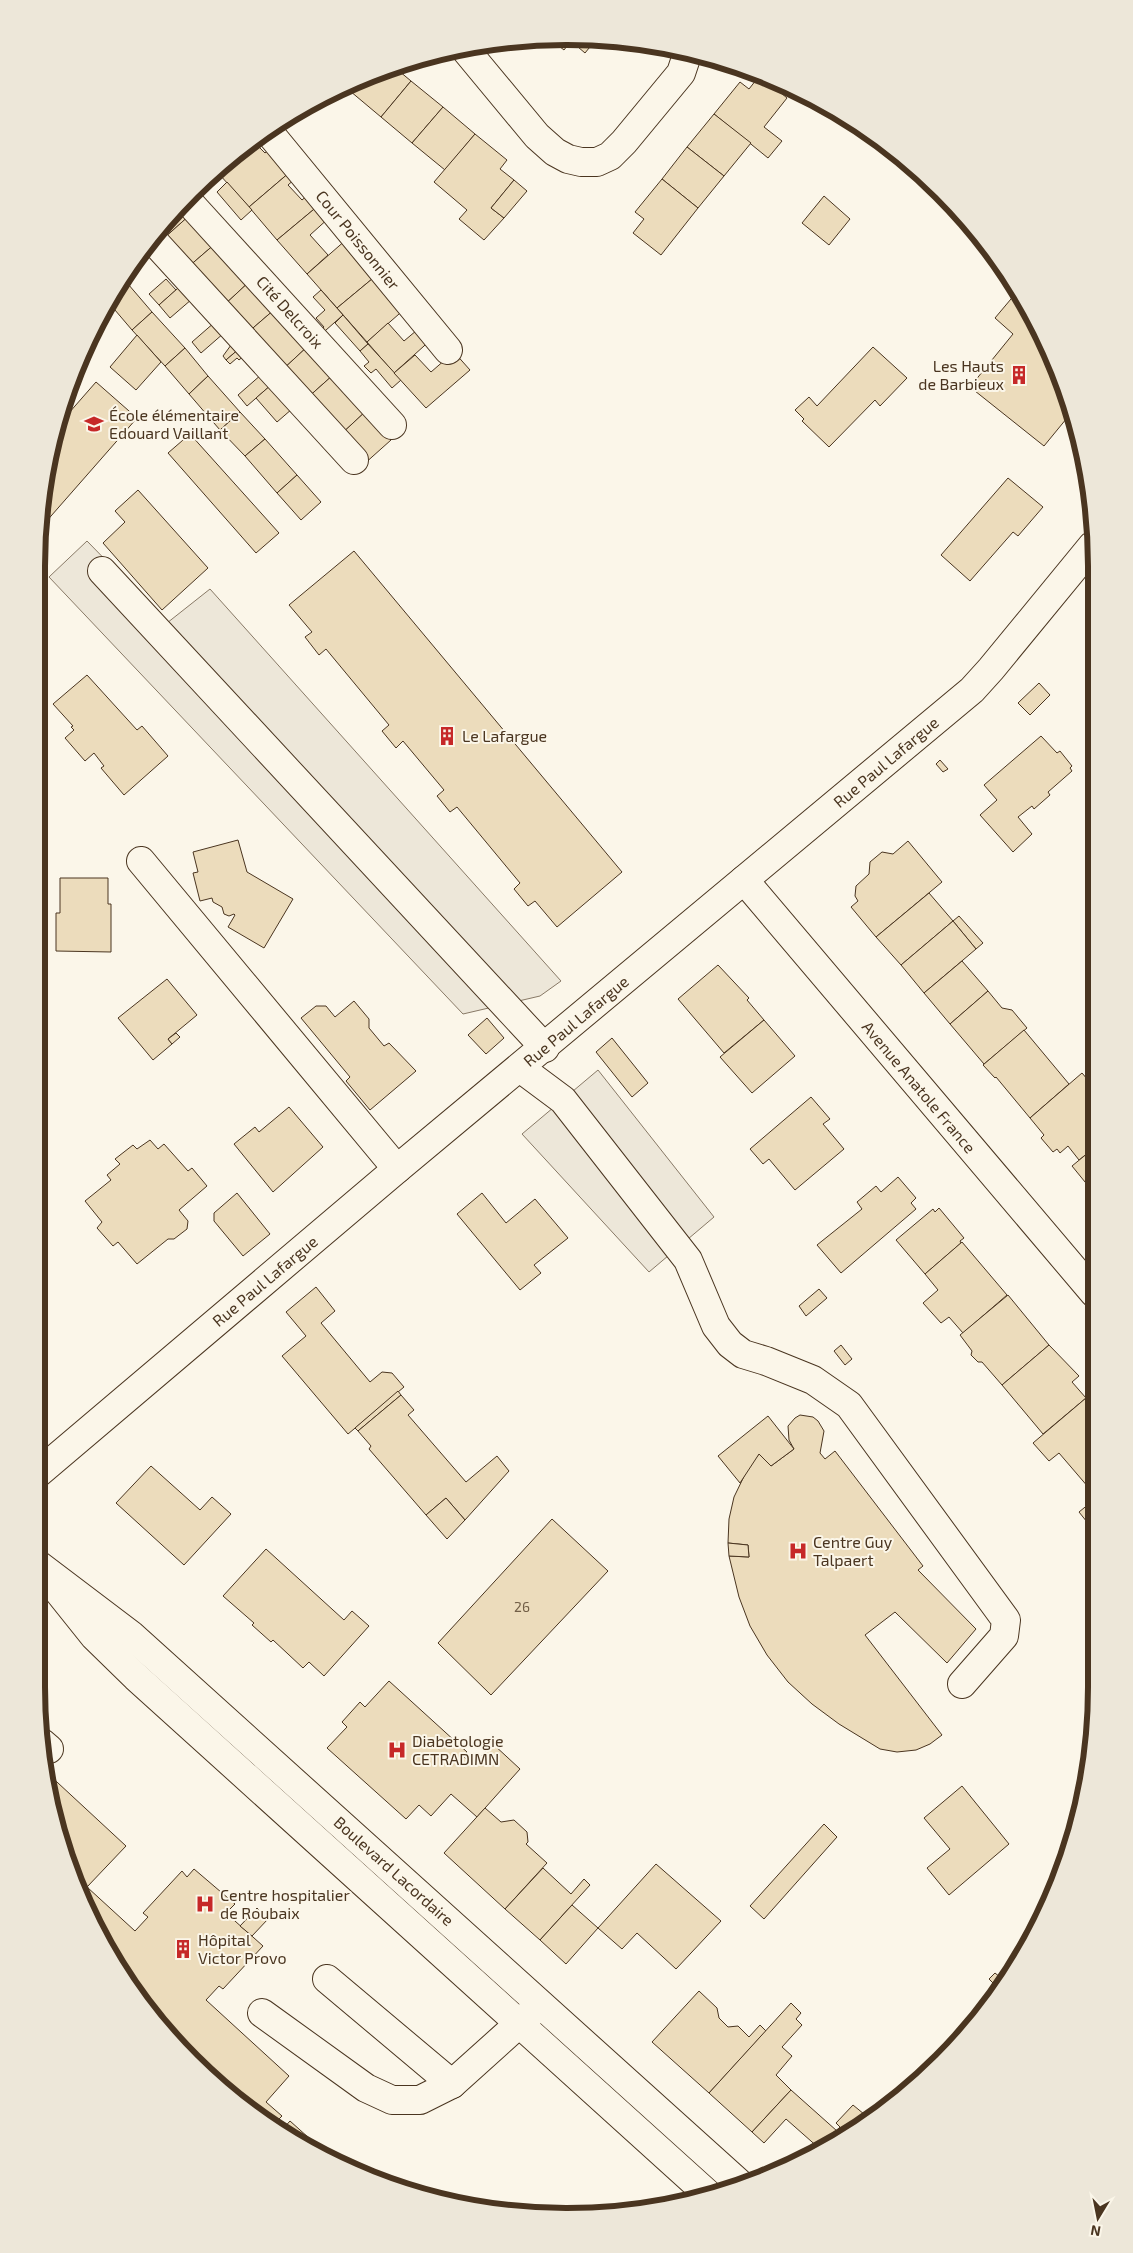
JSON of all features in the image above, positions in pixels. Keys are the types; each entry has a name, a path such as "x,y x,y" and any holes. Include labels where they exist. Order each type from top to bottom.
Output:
{"street":[{"path":"469,54 537,136 554,152 568,159 581,162 596,162 610,156 624,142 681,73 686,59"},
{"name":"Cour Poissonnier","path":"272,136 448,350"},
{"name":"Cité Delcroix","path":"191,205 392,425"},
{"path":"157,244 354,460"},
{"name":"Rue Paul Lafargue","path":"45,1467 397,1169 545,1048 972,690 1088,551"},
{"path":"102,571 545,1048"},
{"path":"142,861 397,1169"},
{"name":"Avenue Anatole France","path":"744,880 1088,1286"},
{"path":"520,1068 563,1100 688,1260 716,1326 730,1344 743,1354 813,1380 849,1405 1006,1620 1004,1636 962,1684"},
{"name":"Boulevard Lacordaire","path":"45,1570 130,1634 735,2180"},
{"name":"Boulevard Lacordaire","path":"45,1574 79,1619 113,1656 232,1766 703,2189"},
{"path":"232,1766 252,1743"},
{"path":"327,1979 452,2084"},
{"path":"262,2013 366,2088 392,2100 420,2100 452,2084 540,2004"}],"shaded area":[{"path":"87,541 167,623 210,589 561,981 540,996 463,1014 49,577"},
{"path":"598,1070 714,1217 649,1272 522,1134"}],"building":[{"path":"558,45 568,45 564,50"},
{"path":"576,45 591,46 585,53"},
{"path":"401,72 411,81 381,117 351,92"},
{"path":"411,81 443,107 412,143 381,117"},
{"path":"755,81 778,91 787,98 764,127 782,141 768,158 714,114 740,82 749,89"},
{"path":"443,107 475,134 445,170 412,143"},
{"path":"714,114 751,143 724,176 687,147"},
{"path":"475,134 507,160 500,169 514,180 491,208 504,218 484,240 459,219 467,210 434,182"},
{"path":"258,146 265,153 272,147 290,172 249,207 221,176"},
{"path":"687,147 724,176 698,208 662,179"},
{"path":"290,172 296,178 288,185 302,200 309,194 319,205 277,240 249,207"},
{"path":"662,179 698,208 661,255 633,233 644,219 635,212"},
{"path":"514,180 527,191 504,218 491,208"},
{"path":"227,182 252,210 241,220 217,192"},
{"path":"824,196 850,219 829,245 802,223"},
{"path":"319,205 330,217 310,235 328,255 307,274 277,240"},
{"path":"187,209 191,214 162,240 174,223"},
{"path":"191,214 216,243 187,268 162,240"},
{"path":"347,239 378,274 337,308 307,274"},
{"path":"216,243 250,281 222,307 187,268"},
{"path":"378,274 407,307 367,342 337,308"},
{"path":"166,279 176,290 159,305 149,294"},
{"path":"187,280 199,293 170,318 159,305"},
{"path":"250,281 275,309 246,334 222,307"},
{"path":"128,284 152,312 132,330 114,308"},
{"path":"321,290 343,315 317,338 315,335 324,327 316,318 325,310 313,297"},
{"name":"Les Hauts de Barbieux","path":"1013,297 1034,336 1048,367 1066,419 1044,446 970,387 1013,334 995,318"},
{"path":"275,309 308,346 280,372 246,334"},
{"path":"152,312 185,348 165,366 132,330"},
{"path":"343,315 368,344 360,351 335,323"},
{"path":"215,322 224,333 201,353 192,342"},
{"path":"388,323 404,341 423,325 434,337 394,373 367,342"},
{"path":"137,335 161,362 136,390 110,367"},
{"path":"234,341 240,348 226,360 223,356"},
{"path":"368,344 401,380 392,388 376,369 371,373 364,366 369,362 360,351"},
{"path":"308,346 333,375 305,400 280,372"},
{"path":"873,347 907,378 880,406 875,400 829,447 802,421 804,419 795,410 809,397 817,406"},
{"path":"185,348 208,376 189,394 165,366"},
{"path":"240,348 246,354 230,364 226,360"},
{"path":"454,352 470,370 426,408 394,373 415,355 431,372"},
{"path":"262,374 271,385 247,406 238,395"},
{"path":"333,375 366,411 338,437 305,400"},
{"path":"208,376 240,412 220,430 189,394"},
{"path":"96,382 137,418 47,521 55,465 69,413"},
{"path":"271,385 292,409 277,422 256,398"},
{"path":"366,411 391,440 363,465 338,437"},
{"path":"240,412 265,439 245,456 220,430"},
{"path":"190,434 279,533 256,553 168,453"},
{"path":"265,439 297,475 277,493 245,456"},
{"path":"297,475 321,502 301,520 277,493"},
{"path":"1008,478 1043,507 1018,536 1013,532 970,581 941,555"},
{"path":"138,490 208,568 162,610 103,543 125,522 115,511"},
{"name":"Le Lafargue","path":"354,551 622,872 557,927 535,901 528,906 514,889 520,883 457,807 450,812 437,796 444,790 403,741 396,748 382,731 389,725 326,649 319,655 305,637 312,632 289,605"},
{"path":"87,675 137,730 142,726 168,756 124,795 101,768 104,766 94,753 85,761 65,738 74,730 71,727 73,726 53,704"},
{"path":"1039,683 1050,695 1030,715 1018,703"},
{"path":"1041,736 1057,753 1060,751 1072,766 1070,768 1072,771 1048,792 1050,795 1034,809 1032,806 1018,817 1032,834 1013,852 980,815 997,800 984,785"},
{"path":"940,760 948,769 943,772 936,764"},
{"path":"238,840 247,872 293,899 264,948 228,927 234,914 229,916 224,914 222,907 213,902 212,898 200,901 193,873 198,872 193,852"},
{"path":"908,841 942,882 876,937 851,907 858,901 855,896 856,886 869,874 870,862 882,852 893,854"},
{"path":"60,878 108,878 108,904 111,904 111,952 56,951 56,913 60,913"},
{"path":"929,893 953,921 901,965 876,937"},
{"path":"959,916 983,943 976,949 953,921"},
{"path":"953,921 976,949 924,993 901,965"},
{"path":"962,961 988,991 950,1024 924,993"},
{"path":"718,965 749,998 747,1000 764,1020 724,1053 678,999"},
{"path":"167,979 197,1015 168,1039 172,1044 153,1060 118,1018"},
{"path":"988,991 1002,1008 1012,1010 1027,1028 984,1064 950,1024"},
{"path":"354,1001 369,1019 369,1028 384,1046 389,1043 416,1071 370,1110 346,1081 350,1077 301,1018 316,1006 326,1006 335,1017"},
{"path":"487,1018 504,1038 486,1054 468,1035"},
{"path":"764,1020 795,1056 752,1093 720,1057"},
{"path":"1024,1030 1069,1084 1030,1118 996,1077 983,1065"},
{"path":"176,1033 180,1037 172,1044 168,1039"},
{"path":"612,1038 648,1083 632,1097 596,1052"},
{"path":"1082,1073 1088,1080 1088,1153 1079,1160 1068,1146 1060,1153 1057,1149 1053,1152 1041,1138 1044,1135 1030,1118"},
{"path":"811,1097 830,1119 823,1124 844,1149 795,1190 769,1159 763,1164 750,1149"},
{"path":"289,1107 323,1147 273,1192 234,1144 255,1127 259,1132"},
{"path":"150,1140 158,1149 164,1144 188,1171 192,1168 207,1186 179,1210 188,1221 187,1229 174,1239 168,1239 137,1264 118,1242 113,1246 97,1228 102,1222 85,1201 111,1180 107,1175 120,1164 115,1159 133,1145 137,1149"},
{"path":"1088,1153 1088,1186 1072,1166"},
{"path":"898,1177 916,1198 911,1203 916,1209 841,1273 817,1245 862,1209 857,1202 876,1186 881,1192"},
{"path":"237,1193 270,1234 243,1256 214,1221 214,1213"},
{"path":"482,1193 506,1223 535,1199 568,1238 534,1265 541,1273 520,1290 457,1214"},
{"path":"939,1208 964,1238 960,1241 961,1243 925,1274 896,1240 933,1209 935,1212"},
{"path":"962,1242 1007,1295 963,1333 949,1317 941,1323 923,1303 938,1290 925,1274"},
{"path":"316,1287 335,1311 321,1323 370,1382 382,1372 392,1373 404,1387 348,1434 282,1356 306,1336 286,1312"},
{"path":"819,1289 827,1298 806,1316 799,1306"},
{"path":"1008,1295 1049,1345 1002,1385 982,1362 978,1362 971,1355 972,1351 960,1335"},
{"path":"841,1345 852,1359 845,1365 834,1351"},
{"path":"1049,1345 1079,1376 1072,1382 1086,1398 1043,1434 1002,1385"},
{"path":"398,1391 401,1395 358,1431 355,1428"},
{"path":"401,1395 414,1410 408,1415 466,1482 497,1456 509,1471 465,1520 446,1498 426,1515 369,1449 371,1446 358,1431"},
{"path":"1086,1398 1088,1400 1088,1487 1059,1453 1049,1461 1033,1443"},
{"path":"800,1415 813,1417 818,1421 824,1431 820,1453 825,1459 835,1451 923,1566 918,1570 976,1629 947,1663 895,1612 865,1635 942,1735 930,1744 916,1750 897,1752 880,1749 839,1724 812,1704 788,1682 767,1655 750,1626 739,1597 729,1556 749,1557 748,1545 728,1543 729,1519 734,1497 749,1466 759,1454 771,1466 794,1449 789,1440 788,1426"},
{"path":"768,1416 794,1449 771,1466 759,1454 740,1483 718,1456"},
{"path":"151,1466 200,1510 212,1497 231,1514 184,1565 116,1503"},
{"path":"446,1498 465,1520 447,1539 426,1515"},
{"path":"1088,1505 1088,1523 1079,1512"},
{"name":"Diabetologie CETRADIMN","path":"552,1519 608,1571 491,1695 438,1643"},
{"path":"728,1543 748,1545 749,1557 729,1556"},
{"path":"266,1549 344,1620 352,1611 369,1626 324,1676 309,1662 303,1668 273,1640 271,1642 252,1625 254,1623 223,1596"},
{"name":"Diabetologie CETRADIMN","path":"389,1681 467,1752 463,1756 473,1765 493,1744 520,1769 477,1817 451,1794 431,1816 419,1805 406,1819 327,1748 347,1727 342,1722 360,1702 365,1707"},
{"name":"Hôpital Victor Provo","path":"53,1779 126,1846 87,1887 135,1931 148,1917 143,1913 182,1871 187,1877 194,1869 235,1904 226,1913 263,1946 223,1989 219,1986 206,2000 289,2076 266,2102 282,2116 277,2120 223,2079 174,2030 133,1976 99,1917 85,1886 63,1821"},
{"path":"962,1786 1009,1844 949,1895 927,1868 950,1849 924,1818"},
{"path":"485,1808 501,1822 514,1820 527,1832 528,1842 526,1844 547,1863 505,1909 444,1853"},
{"path":"824,1824 837,1837 764,1919 750,1906"},
{"path":"656,1864 721,1921 676,1969 637,1933 622,1949 598,1928"},
{"path":"543,1868 571,1894 584,1879 590,1885 540,1940 505,1909"},
{"path":"572,1905 598,1928 566,1964 540,1940"},
{"path":"257,1908 268,1919 252,1936 240,1926"},
{"path":"995,1973 999,1977 994,1984 989,1979"},
{"path":"699,1991 717,2008 719,2018 728,2027 738,2026 749,2037 760,2025 766,2031 709,2093 652,2042"},
{"path":"791,2003 801,2013 796,2019 802,2025 782,2047 792,2056 776,2075 791,2090 752,2132 709,2093"},
{"path":"791,2090 837,2131 840,2127 836,2123 853,2105 864,2114 827,2138 815,2144 786,2119 764,2143 752,2132"},
{"path":"290,2121 313,2142 306,2138 286,2126"}],"place":[{"name":"Les Hauts de Barbieux","path":"1019,375"},
{"name":"École élémentaire Edouard Vaillant","path":"94,424"},
{"name":"Le Lafargue","path":"447,736"},
{"name":"Centre Guy Talpaert","path":"798,1551"},
{"name":"Diabetologie CETRADIMN","path":"397,1750"},
{"name":"Centre hospitalier de Roubaix","path":"205,1904"},
{"name":"Hôpital Victor Provo","path":"183,1949"}]}
